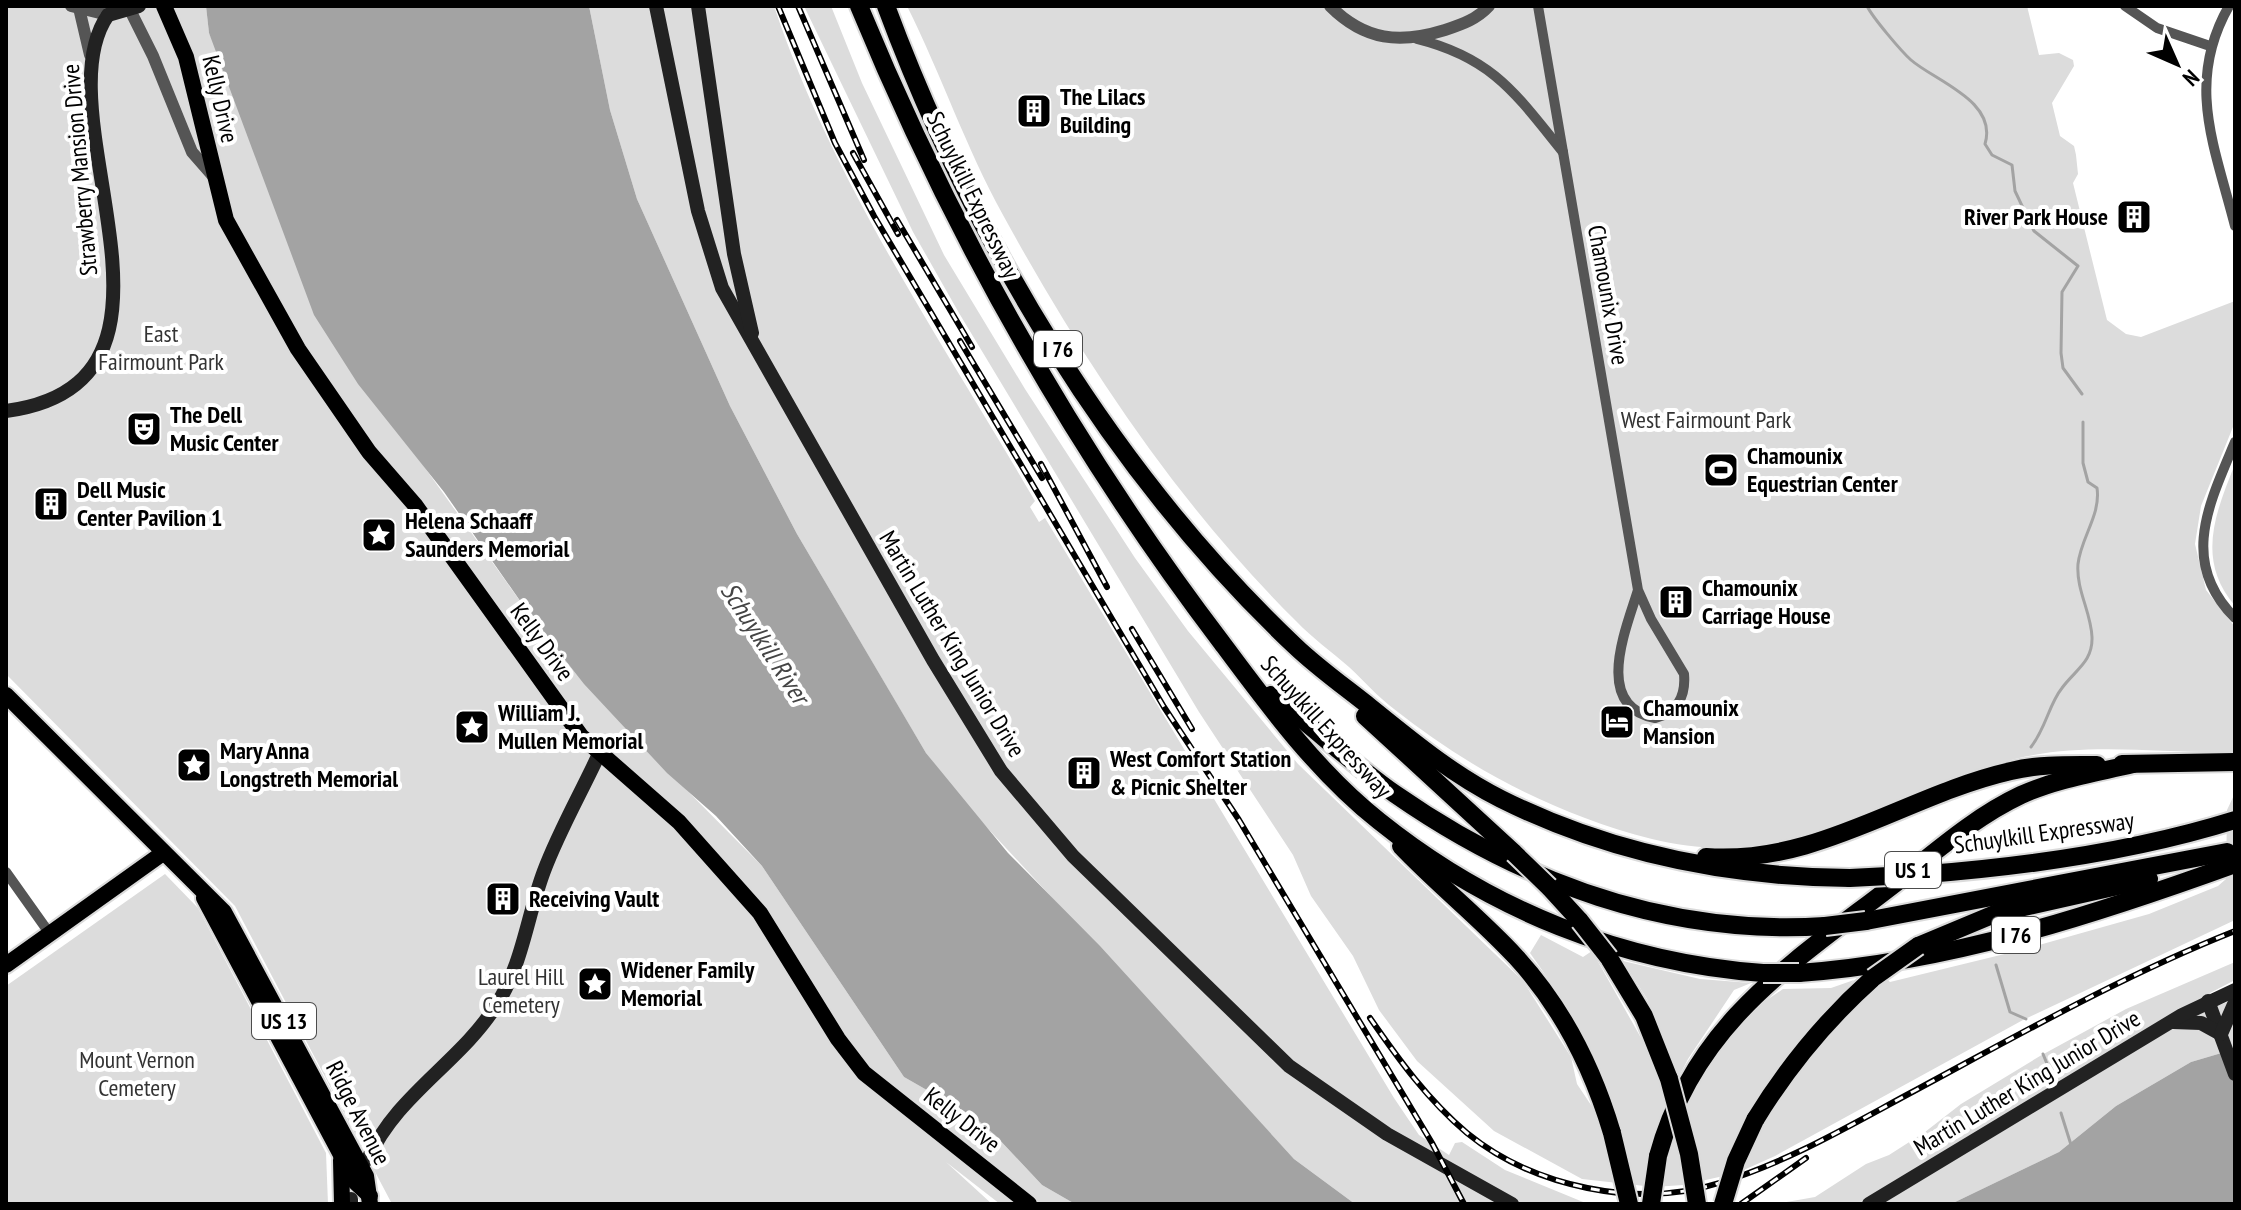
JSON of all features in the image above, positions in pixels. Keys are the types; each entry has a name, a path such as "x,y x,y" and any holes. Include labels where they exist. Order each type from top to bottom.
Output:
{"highway":[{"name":"Schuylkill Expressway","path":"859,6 892,86 956,219 1038,372 1128,515 1249,679 1316,758 1378,821 1469,884 1544,922 1661,959 1763,973 1799,973 1967,948 2057,924 2231,858"},
{"name":"Schuylkill Expressway","path":"886,6 908,66 968,192 1064,359 1166,502 1238,588 1298,649 1468,781 1556,824 1627,849 1736,872 1850,878 1927,874 2076,856 2231,821"},
{"path":"1298,649 1379,730 1549,887 1609,958 1644,1016 1669,1079 1689,1154 1697,1204"},
{"path":"1249,679 1418,809 1468,840 1551,881 1620,905 1694,921 1777,928 1825,926 2231,858"},
{"name":"US 1","path":"1651,1204 1658,1156 1676,1103 1702,1055 1737,1012 1775,977 2004,803 2061,780 2133,764 2235,762"},
{"path":"1627,849 1717,858 1767,854 1848,834 1963,786 2012,771 2049,765 2133,764"},
{"path":"1378,821 1427,873 1516,957 1546,994 1587,1066 1612,1133 1629,1204"},
{"path":"1723,1204 1736,1161 1755,1120 1809,1042 1873,978 1918,946 1997,913 2231,858"}],"main road":[{"path":"108,15 139,6"},
{"name":"Kelly Drive","path":"164,6 186,57 226,220 298,349 369,452 415,505 573,726 599,754 679,822 754,905 838,1039 864,1073 1029,1204"},
{"name":"Martin Luther King Junior Drive","path":"656,6 698,211 716,274 757,353 978,739 1044,825 1289,1066 1387,1134 1512,1204"},
{"path":"698,6 734,254 757,353"},
{"name":"Strawberry Mansion Drive","path":"6,411 45,402 77,384 88,371 106,332 113,275 113,241 91,99 90,55 95,34 108,15"},
{"path":"716,274 729,267 734,254"},
{"name":"Ridge Avenue","path":"6,695 220,908 366,1176 372,1201"},
{"path":"366,1155 398,1101 474,1034 510,980 545,870 599,754"},
{"path":"6,965 163,853"},
{"name":"Ridge Avenue","path":"201,891 356,1183 372,1201"},
{"name":"Martin Luther King Junior Drive","path":"1869,1204 2168,1023 2235,990"},
{"path":"2208,1001 2235,1074"},
{"path":"2222,1037 2235,1002"},
{"path":"2168,1023 2195,1022 2222,1037"},
{"name":"US 13","path":"341,1154 348,1202"}],"street":[{"path":"128,6 153,56 192,152 213,176"},
{"path":"1330,6 1368,32 1447,46 1481,63 1513,92 1563,153"},
{"path":"1417,39 1471,21 1489,6"},
{"name":"Chamounix Drive","path":"1538,6 1638,590 1651,619 1684,674 1680,701 1669,713 1655,718 1632,707 1619,683 1620,647 1638,590"},
{"path":"2125,6 2157,28 2210,46"},
{"path":"2229,6 2210,46 2204,79 2206,110 2235,226"},
{"path":"75,7 108,15"},
{"path":"75,7 90,55"},
{"path":"2235,442 2207,512 2203,553 2214,592 2235,618"},
{"path":"6,872 50,934"}],"green space":[{"name":"Laurel Hill Cemetery","path":"6,6 206,6 209,33 413,451 530,615 627,730 762,866 904,1077 974,1117 1042,1185 1075,1204 1000,1204 946,1162 992,1204 392,1204 235,906 6,674"},
{"path":"589,6 774,6 798,72 858,198 927,321 1035,501 1030,507 1039,522 1045,518 1419,1135 1449,1155 1455,1143 1462,1142 1505,1170 1588,1204 1355,1204 1294,1159 968,807 926,753 901,711 797,534 730,406 637,199 610,110"},
{"path":"804,6 831,6 862,83 944,255 1025,389 1135,558 1188,631 1298,764 1523,981 1571,1057 1577,1084 1597,1114 1619,1132 1614,1107 1596,1060 1572,1016 1530,953 1541,935 1583,957 1592,951 1649,1052 1665,1042 1647,999 1623,961 1700,979 1751,983 1734,990 1688,1059 1667,1100 1655,1143 1693,1084 1749,1012 1783,989 1831,988 1854,980 1785,1058 1767,1085 1885,977 1890,982 2021,950 2149,914 2218,886 2226,879 2227,810 2235,793 2235,920 2023,1020 1775,1156 1737,1173 1683,1185 1654,1187 1582,1179 1494,1131 1417,1061 1379,1010 1353,956 1311,896 1293,855 1199,712 959,313 913,232"},
{"name":"West Fairmount Park","path":"907,6 2027,6 2039,55 2059,53 2073,60 2074,66 2052,103 2060,136 2074,146 2078,174 2073,183 2107,320 2126,334 2141,337 2235,301 2235,422 2201,506 2195,544 2206,590 2235,627 2235,752 2097,749 2015,759 1942,783 1871,813 1799,838 1722,848 1669,843 1618,829 1559,808 1485,771 1438,742 1394,709 1302,627 1253,576 1172,479 1099,377 1003,215"},
{"path":"2235,464 2235,606 2223,589 2216,571 2213,536 2221,501"},
{"name":"Mount Vernon Cemetery","path":"165,874 198,908 326,1153 328,1204 6,1204 6,986"},
{"path":"2235,962 2235,980 2210,993 2217,1006 2235,999 2235,1049 2191,1062 2116,1106 2059,1152 1951,1204 1775,1204 1815,1197 1866,1164 1889,1155 1961,1104 2040,1056 2126,1009"}],"water":[{"name":"Schuylkill River","path":"206,6 589,6 610,110 637,199 730,406 797,534 926,753 1008,853 1100,946 1294,1159 1355,1204 1075,1204 1042,1185 974,1117 904,1077 762,866 716,816 667,773 584,684 530,615 444,492 358,384 314,315 209,33"},
{"path":"2235,1049 2235,1204 1951,1204 2059,1152 2116,1106 2191,1062"}],"waterway":[{"path":"1867,6 1911,60 1974,104 1987,129 1985,144 1992,155 2012,165 2015,191 2034,231 2078,266 2062,292 2061,353 2063,368 2082,394"},
{"path":"2031,747 2058,694 2082,665 2092,646 2078,564 2094,517 2097,488 2088,482 2083,463 2083,422"},
{"path":"1996,965 2010,1012 2026,1019"},
{"path":"2043,1054 2052,1076"},
{"path":"2061,1113 2072,1148"}],"railway":[{"path":"778,6 835,143 874,216 1164,707 1239,820 1432,1143 1464,1204"},
{"path":"798,6 864,160"},
{"path":"853,153 898,234"},
{"path":"897,220 972,347"},
{"path":"960,341 1042,478"},
{"path":"1041,464 1107,587"},
{"path":"1132,629 1192,729"},
{"path":"1370,1018 1439,1107 1493,1152 1554,1179 1587,1188 1621,1193 1688,1191 1745,1174 1795,1153 2073,1006 2235,931"},
{"path":"1741,1204 1806,1158"}],"place":[{"name":"The Lilacs Building","path":"1034,111"},
{"name":"River Park House","path":"2134,217"},
{"name":"The Dell Music Center","path":"144,429"},
{"name":"Chamounix Equestrian Center","path":"1721,470"},
{"name":"Dell Music Center Pavilion 1","path":"51,504"},
{"name":"Helena Schaaff Saunders Memorial","path":"379,535"},
{"name":"Chamounix Carriage House","path":"1676,602"},
{"name":"Chamounix Mansion","path":"1617,722"},
{"name":"William J. Mullen Memorial","path":"472,727"},
{"name":"Mary Anna Longstreth Memorial","path":"194,765"},
{"name":"West Comfort Station & Picnic Shelter","path":"1084,773"},
{"name":"Receiving Vault","path":"503,899"},
{"name":"Widener Family Memorial","path":"595,984"}],"park label":[{"name":"East Fairmount Park","path":"161,348"}]}
